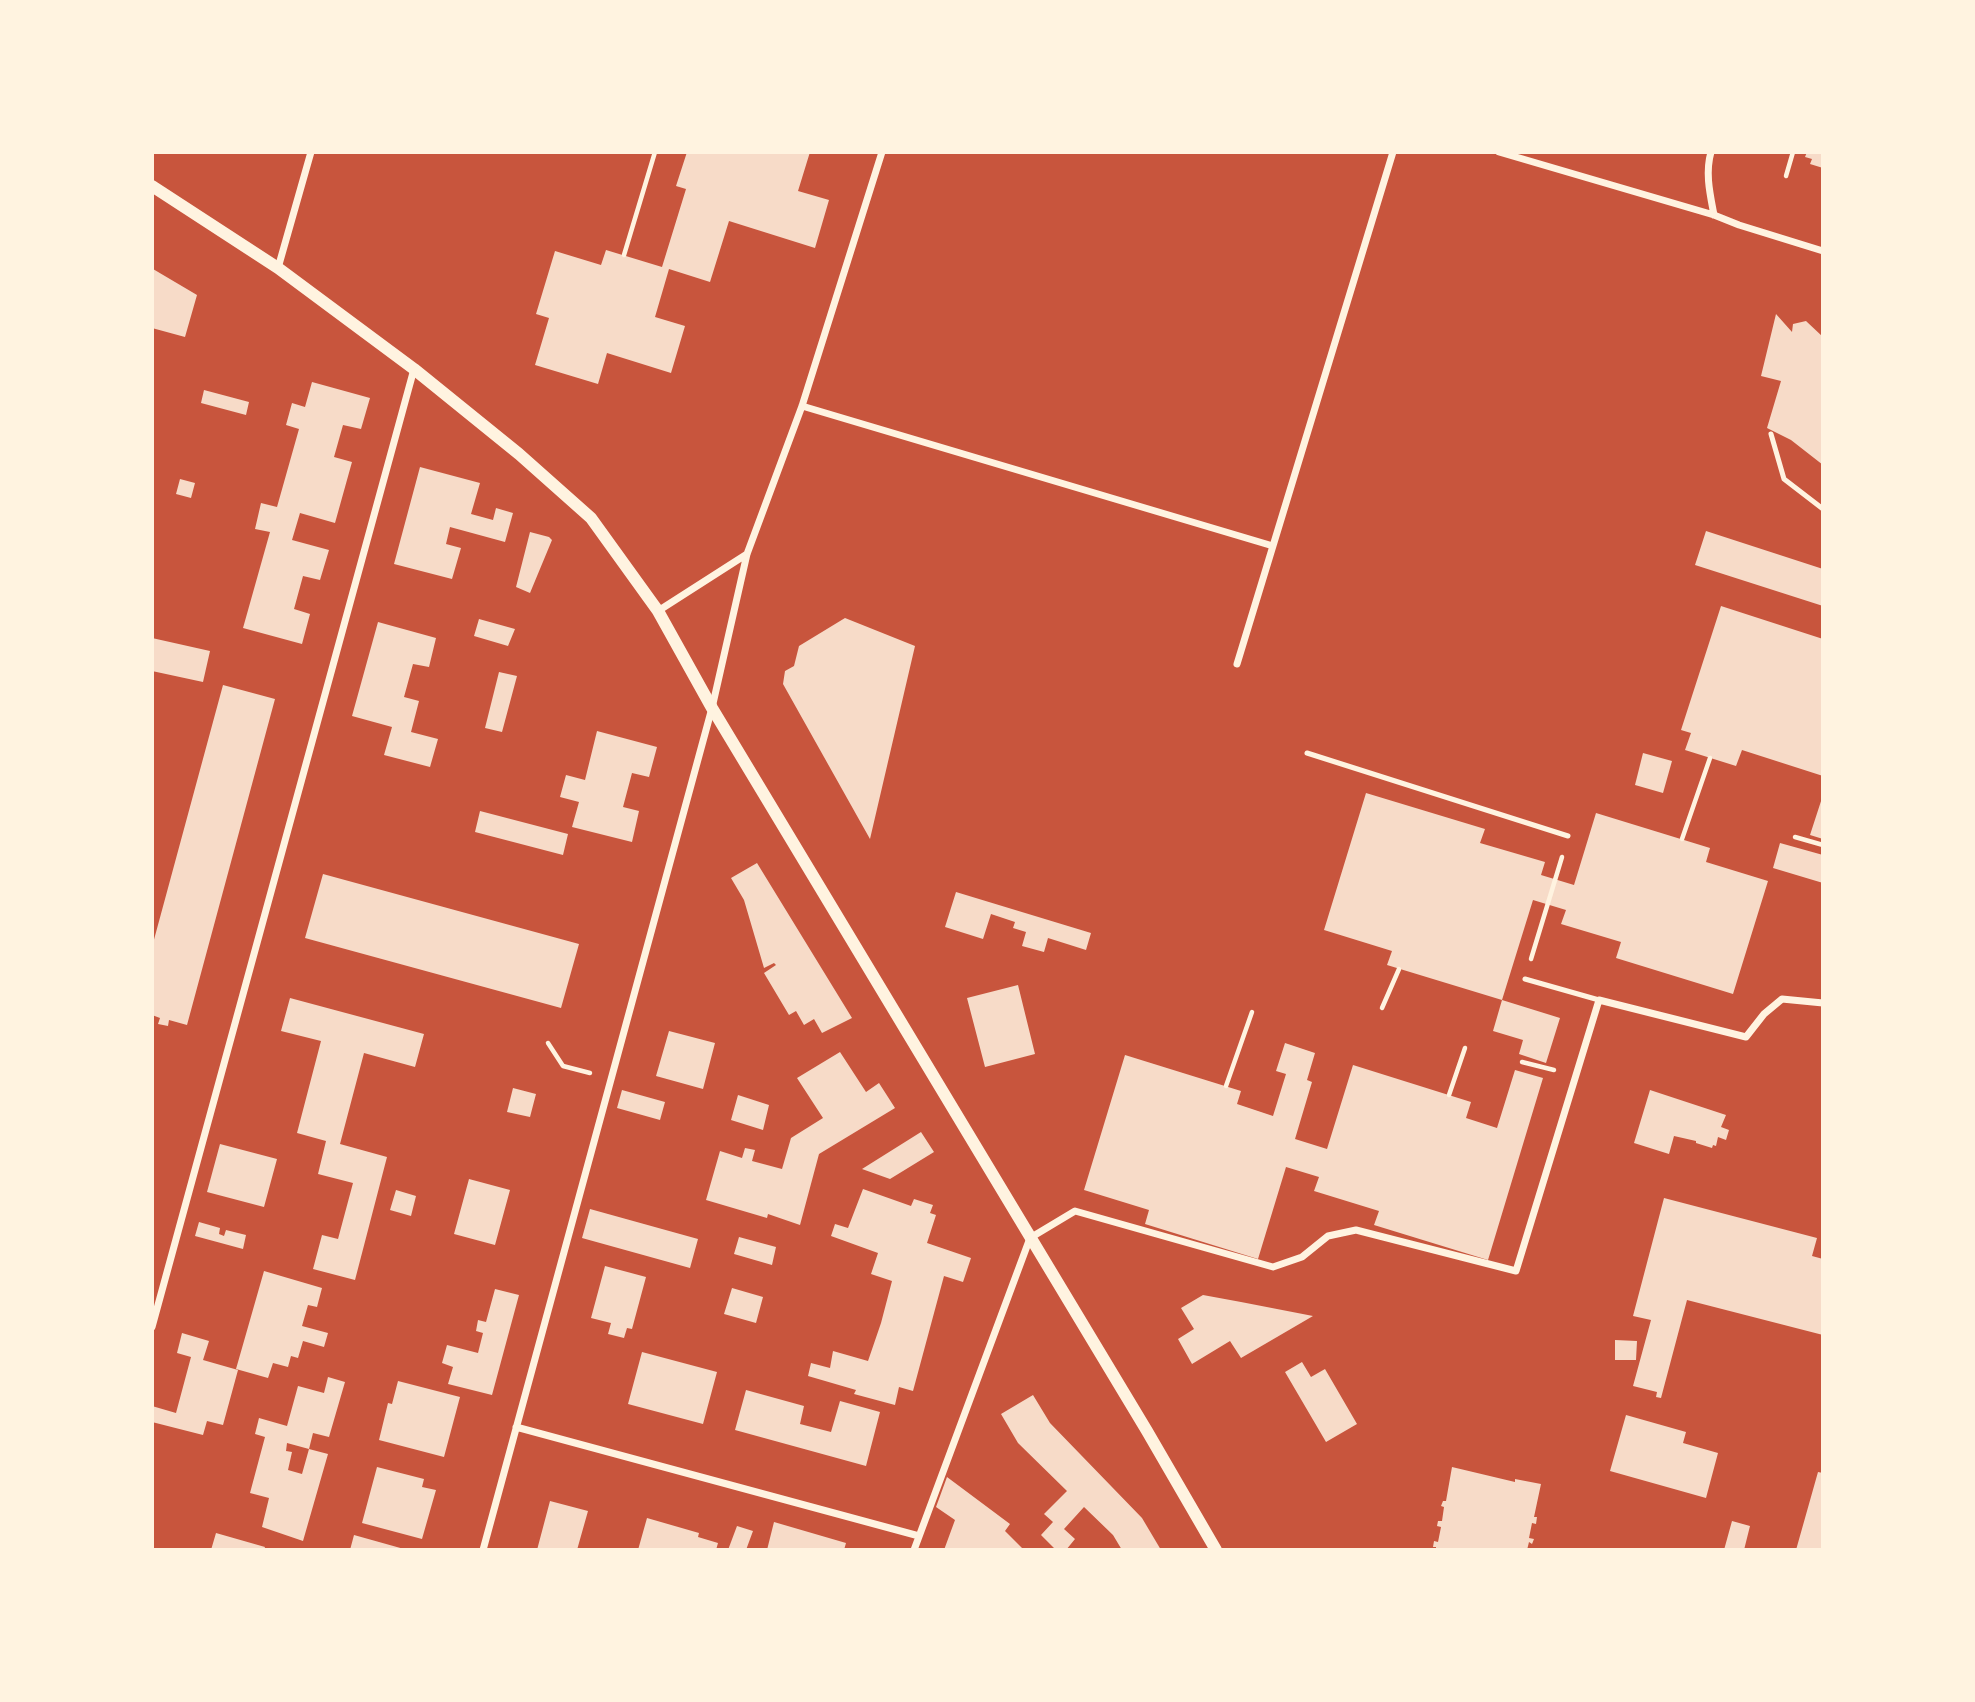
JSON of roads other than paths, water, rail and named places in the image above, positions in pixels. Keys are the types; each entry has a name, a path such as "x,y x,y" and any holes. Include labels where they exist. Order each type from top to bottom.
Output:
{"street":[{"path":"278,268 311,152"},
{"path":"483,1550 712,708 747,554 803,406 882,152"},
{"path":"1237,664 1393,152"},
{"path":"1499,152 1714,215 1823,251"},
{"path":"1711,152 1709,191 1714,215"},
{"path":"152,186 278,268 414,369 519,454 591,519 658,611 712,708 1216,1550"},
{"path":"152,1325 414,369"},
{"path":"803,406 1273,546"},
{"path":"658,611 747,554"},
{"path":"914,1550 1031,1238 1075,1211 1273,1267 1302,1258 1328,1236 1356,1230 1516,1271 1599,1000 1746,1037 1764,1014 1782,999 1823,1003"},
{"path":"516,1427 919,1536"}],"lane":[{"path":"1772,434 1784,479 1823,509"},
{"path":"1307,753 1568,836"},
{"path":"1525,979 1599,1000"}]}
